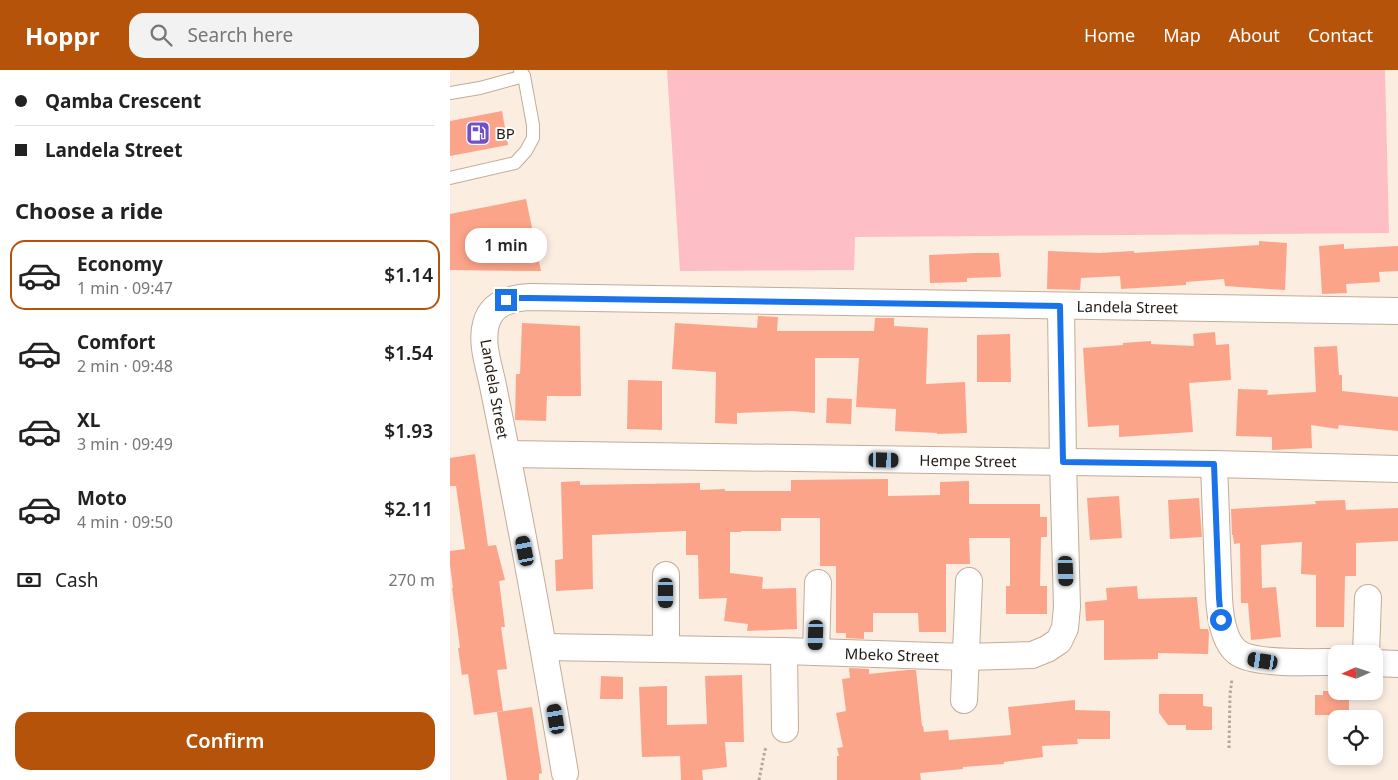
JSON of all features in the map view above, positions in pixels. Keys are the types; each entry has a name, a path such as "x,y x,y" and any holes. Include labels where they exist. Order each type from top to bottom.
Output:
{"street":[{"name":"Landela Street","path":"564,773 544,647 486,350 486,325 490,313 506,300 530,298 1398,311"},
{"name":"Mbeko Street","path":"544,647 784,651 966,657 1032,655 1047,649 1059,641 1065,628 1068,608 1060,306"},
{"name":"Hempe Street","path":"507,454 1214,464 1398,470"},
{"path":"1214,464 1219,598 1221,620 1226,637 1236,652 1247,658 1263,661 1328,662"},
{"path":"666,575 666,649"},
{"path":"964,700 969,581"},
{"path":"816,652 818,583"},
{"path":"1366,645 1368,598"},
{"path":"784,651 785,729"},
{"path":"1383,663 1398,664"}],"lane":[{"path":"450,93 480,88 522,73 533,125 533,138 526,152 515,163 450,178"}],"path":[{"path":"1229,748 1230,694 1236,652"},
{"path":"760,780 765,750 785,729"}],"shaded area":[{"path":"667,70 1385,70 1389,233 855,237 854,270 680,271"}],"building":[{"name":"BP","path":"502,111 508,145 450,156 450,121"},
{"path":"526,199 541,271 450,270 450,214"},
{"path":"1259,241 1287,243 1285,290 1225,286 1224,279 1186,282 1186,285 1121,289 1120,276 1081,278 1080,290 1047,289 1048,251 1099,253 1134,251 1134,253 1259,245"},
{"path":"1344,244 1344,249 1398,246 1398,271 1379,272 1380,282 1346,284 1347,293 1322,294 1319,246"},
{"path":"999,253 1001,277 967,278 967,282 930,283 929,255"},
{"path":"758,316 778,317 777,331 874,331 875,318 894,318 894,326 928,328 926,384 965,382 967,433 937,434 895,431 896,409 856,407 859,358 815,358 815,413 793,411 737,413 737,424 715,423 716,372 672,369 675,323 757,328"},
{"path":"522,323 580,326 581,396 547,396 546,421 515,420 516,374 520,374"},
{"path":"1215,332 1216,345 1229,344 1231,380 1189,383 1193,432 1119,437 1119,425 1088,427 1083,348 1151,341 1151,344 1194,346 1193,334"},
{"path":"1010,334 1011,382 977,382 977,335"},
{"path":"1337,346 1339,375 1342,375 1342,391 1398,397 1398,431 1339,425 1338,429 1311,425 1312,448 1272,450 1272,437 1236,436 1238,389 1268,390 1267,395 1316,392 1314,347"},
{"path":"628,380 662,381 662,430 627,429"},
{"path":"827,398 852,399 851,424 826,423"},
{"path":"475,454 488,546 496,545 505,580 499,581 505,627 501,627 507,669 497,670 503,711 474,715 468,674 462,675 452,588 450,551 465,549 456,486 450,486 450,458"},
{"path":"888,479 888,496 940,495 940,482 969,481 969,504 1040,504 1040,517 1047,517 1047,537 1041,537 1040,586 1047,586 1047,614 1006,614 1006,586 1010,586 1010,538 969,538 970,564 946,564 946,632 919,632 918,613 873,613 873,632 864,632 864,639 846,638 846,633 836,633 836,566 820,566 820,518 781,518 781,531 730,532 730,573 763,577 762,589 796,588 797,629 747,631 748,624 724,621 727,598 699,599 698,555 686,555 686,531 592,535 593,589 556,591 555,560 563,559 561,482 580,481 580,485 700,483 700,490 791,491 791,480"},
{"path":"1119,496 1122,538 1090,540 1087,498"},
{"path":"1199,498 1202,537 1170,539 1168,500"},
{"path":"1345,500 1346,510 1398,508 1398,541 1356,543 1356,576 1345,576 1344,627 1316,627 1316,575 1301,574 1302,542 1261,545 1262,588 1276,587 1281,637 1251,640 1248,603 1241,603 1240,543 1234,544 1231,509 1316,504 1315,501"},
{"path":"1137,586 1138,599 1197,597 1200,629 1208,629 1209,633 1208,654 1158,653 1158,659 1104,660 1104,620 1086,621 1085,602 1107,600 1106,588"},
{"path":"849,668 869,669 869,674 916,670 924,732 948,730 949,740 1011,735 1008,707 1075,700 1075,710 1110,711 1110,739 1077,739 1078,744 1042,746 1043,757 1004,762 1004,764 920,773 921,780 837,780 837,756 839,756 837,748 843,747 836,713 846,711 842,679 850,678"},
{"path":"742,675 744,742 725,742 727,767 702,770 703,780 681,780 680,756 642,757 639,687 667,686 667,725 707,724 705,676"},
{"path":"601,676 623,677 623,699 600,699"},
{"path":"1323,691 1328,691 1328,700 1349,700 1349,710 1328,710 1328,715 1315,715 1315,695 1323,695"},
{"path":"1159,694 1203,694 1203,706 1212,707 1212,730 1186,730 1186,725 1168,725 1159,713"},
{"path":"532,707 542,773 539,774 539,780 507,780 497,712"}],"place":[{"name":"BP","path":"478,133"}],"route":[{"path":"506,300 530,298 1060,306 1063,462 1214,464 1221,620"}]}
